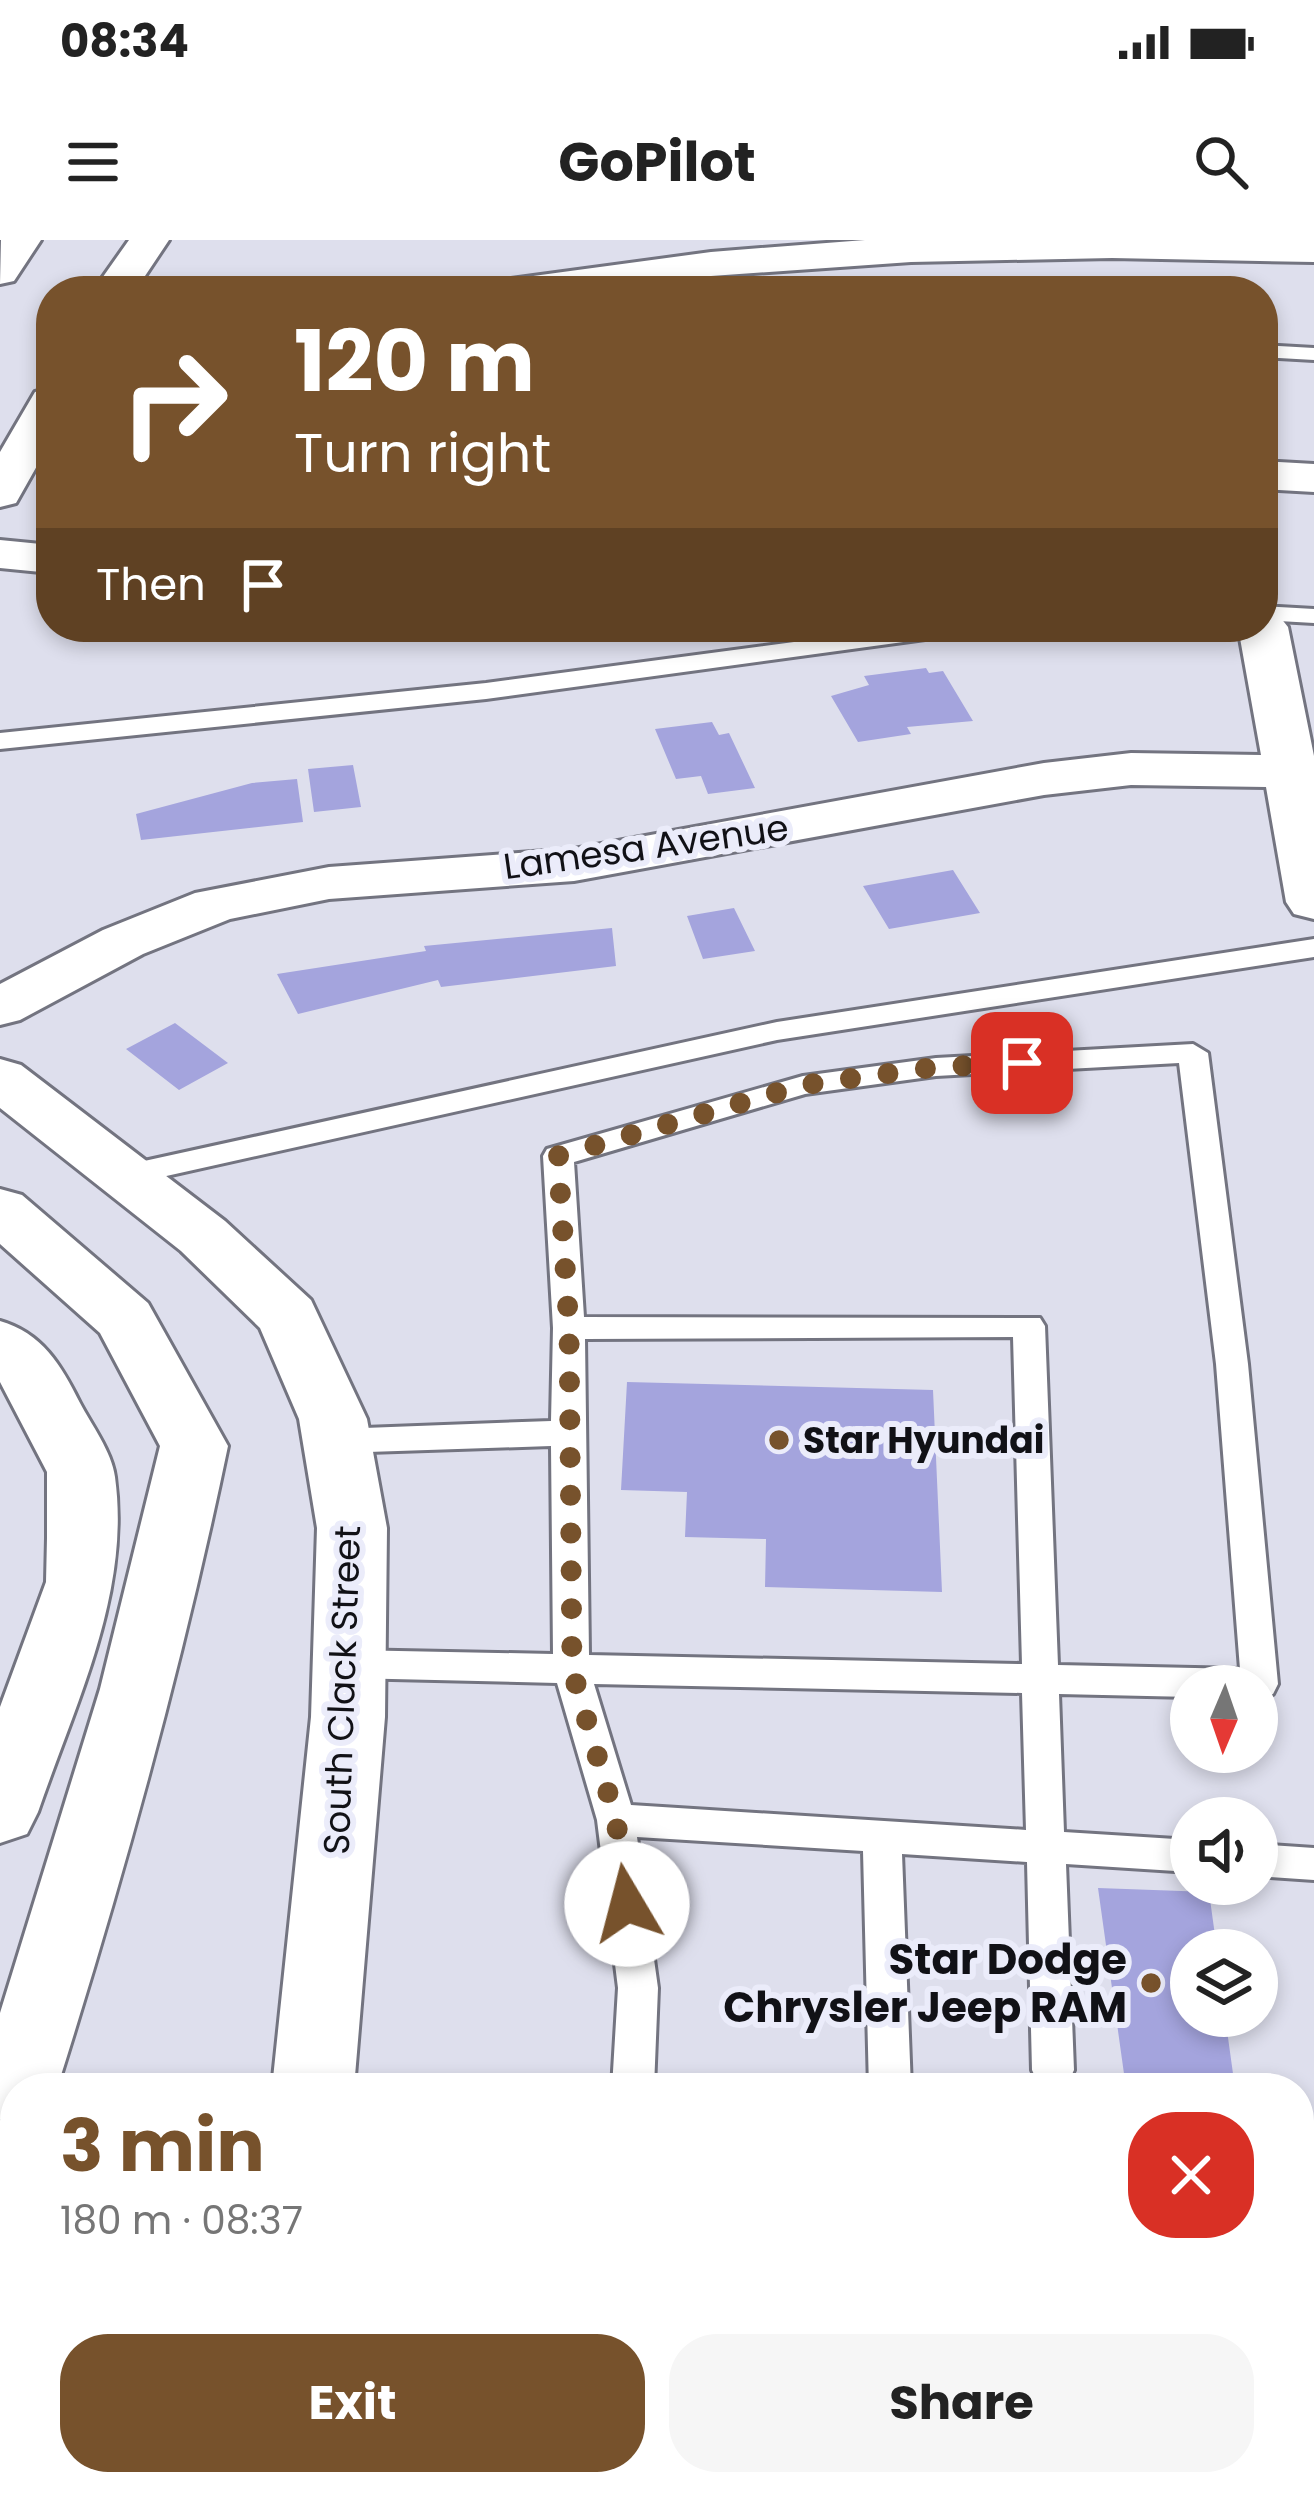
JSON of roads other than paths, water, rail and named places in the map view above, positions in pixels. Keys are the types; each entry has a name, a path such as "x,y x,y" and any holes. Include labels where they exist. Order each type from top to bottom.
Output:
{"main road":[{"path":"0,272 21,240"},
{"path":"124,276 149,240"},
{"path":"598,276 837,251 995,242 1184,242 1314,250"},
{"path":"1184,242 1192,276"},
{"path":"0,493 36,434"},
{"path":"1278,476 1314,478"},
{"path":"0,554 36,558"},
{"path":"1267,642 1300,771 1314,902"},
{"name":"Lamesa Avenue","path":"0,1007 123,942 215,905 328,883 574,865 934,798 1109,772 1300,771"},
{"name":"South Clack Street","path":"0,1078 203,1236 288,1316 333,1419 352,1528 349,1664 314,2073"},
{"path":"0,1210 124,1319 194,1446 167,1574 79,1898 22,2073"},
{"path":"0,1344 32,1374 81,1472 82,1494 81,1582 0,1812"}],"lane":[{"path":"1278,352 1314,354"},
{"path":"1278,614 1314,616"},
{"path":"0,741 486,691 850,642"},
{"path":"126,1175 777,1030 1314,948"},
{"path":"349,1664 572,1670 1038,1676 1260,1684 1232,1364 1193,1053 936,1067 803,1085 558,1156 569,1328 572,1670 616,1820 638,1988 634,2073"},
{"path":"569,1328 1029,1326 1053,2070"},
{"path":"338,1441 568,1433"},
{"path":"616,1820 1170,1855"},
{"path":"882,1837 890,2073"},
{"path":"1278,1861 1314,1864"}],"place":[{"name":"Star Hyundai","path":"779,1440"},
{"name":"Star Dodge Chrysler Jeep RAM","path":"1151,1983"}]}
